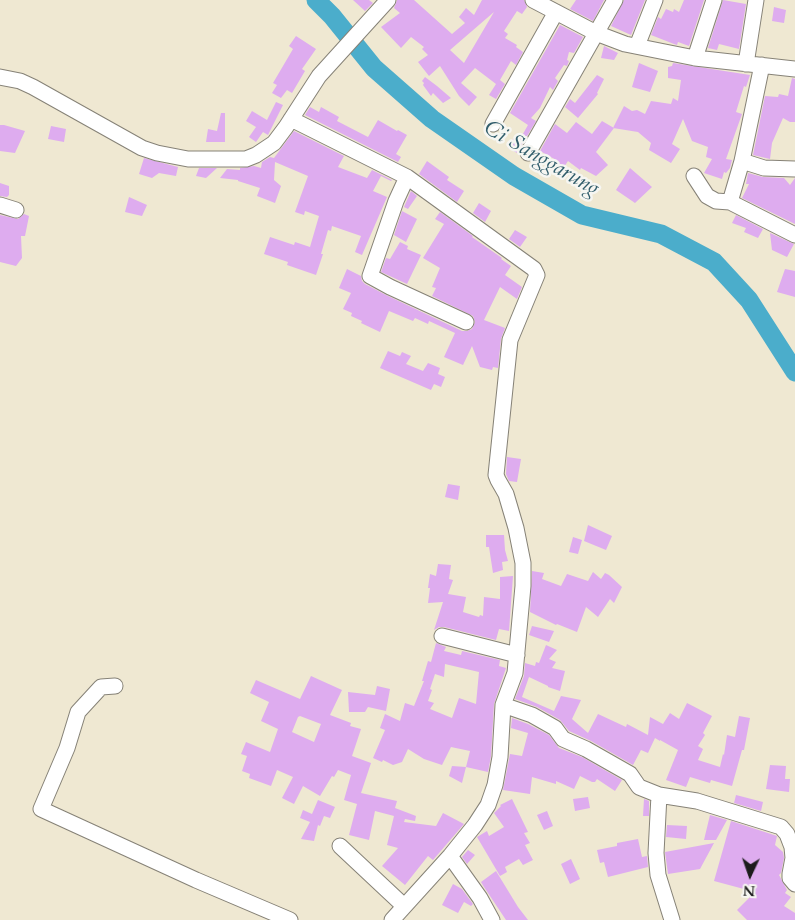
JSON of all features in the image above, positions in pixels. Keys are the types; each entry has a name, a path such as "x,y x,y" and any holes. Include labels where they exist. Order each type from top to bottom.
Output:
{"street":[{"path":"0,77 20,81 33,87 142,148 157,153 188,159 233,160 246,158 256,155 274,143 313,84 388,0"},
{"path":"533,0 596,33 637,46 695,58 795,69"},
{"path":"528,154 615,0"},
{"path":"637,46 655,0"},
{"path":"695,58 714,0"},
{"path":"746,64 756,0"},
{"path":"492,124 556,12"},
{"path":"730,202 742,161 762,66"},
{"path":"291,119 407,177 534,269 537,275 512,330 496,475 506,494 523,563 523,586 515,673 503,705 500,757 495,785 484,812 475,825 450,856 392,920"},
{"path":"742,161 764,168 795,169"},
{"path":"694,176 707,196 716,201 730,202 795,236"},
{"path":"407,177 396,201 370,276 390,288 466,322"},
{"path":"0,205 16,210"},
{"path":"442,636 517,655"},
{"path":"115,686 101,687 78,712 67,748 41,809 196,880 290,920"},
{"path":"503,705 532,716 554,728 563,739 586,749 630,774 639,786 659,795 697,801 781,827 787,834 792,847 793,858 790,878 795,884"},
{"path":"659,795 656,853 658,875 672,920"},
{"path":"340,846 404,906"},
{"path":"450,856 480,898 492,920"}],"building":[{"path":"353,0 369,0 373,3 365,11"},
{"path":"397,0 414,0 452,34 465,23 459,17 466,8 474,15 482,0 524,0 527,7 522,14 517,11 504,31 508,34 505,38 517,45 516,47 523,52 516,65 511,61 500,80 505,84 496,99 489,95 496,84 475,68 461,83 477,97 469,106 459,96 440,66 429,76 418,62 428,55 422,49 424,47 411,37 401,48 381,27 400,13 394,8","holes":["494,12 464,63 450,50"]},
{"path":"576,0 604,0 593,21 570,9"},
{"path":"624,0 645,0 631,35 611,26"},
{"path":"684,0 704,0 689,46 678,42 677,45 651,35 658,17 661,19 666,9 673,12 674,9 679,12"},
{"path":"723,0 746,4 739,49 719,44 717,50 708,48"},
{"path":"774,7 786,10 784,23 772,21"},
{"path":"560,25 583,37 574,53 569,52 567,66 564,65 555,78 558,81 553,90 550,87 540,108 531,118 536,121 520,148 519,154 508,148 515,136 520,139 528,125 510,113"},
{"path":"296,36 316,49 302,69 305,71 292,93 287,90 281,98 272,93 277,85 273,83 293,49 289,46"},
{"path":"604,46 618,53 614,60 601,58"},
{"path":"639,63 658,71 650,92 632,87"},
{"path":"673,63 750,75 746,87 744,86 736,112 742,114 726,159 732,160 730,168 726,173 724,172 722,179 704,173 712,159 706,157 708,147 692,141 683,119 672,144 680,149 671,163 649,150 651,143 638,132 613,128 624,106 632,111 637,110 645,114 651,101 671,104 673,98 678,101 681,80 668,78 668,67 672,66"},
{"path":"597,75 604,79 598,94 578,118 565,107 570,99 575,103"},
{"path":"425,77 451,98 443,103 433,93 431,96 423,85 422,81"},
{"path":"792,78 795,79 795,122 790,122 783,118 772,143 770,159 753,155 765,96 778,97 779,94 788,96"},
{"path":"276,102 283,105 268,135 263,132 256,142 249,137 256,127 246,121 252,111 267,120"},
{"path":"310,107 319,112 321,107 339,117 337,121 368,137 378,120 398,130 407,135 396,154 401,157 398,162 305,115"},
{"path":"221,113 225,113 225,142 206,142 208,129 217,131"},
{"path":"602,121 614,128 596,152 608,165 596,176 581,168 580,170 568,161 562,170 553,166 556,160 540,151 555,124 567,133 576,122 592,134"},
{"path":"0,125 25,131 15,153 0,151"},
{"path":"51,126 66,129 64,142 48,139"},
{"path":"294,131 344,156 338,167 367,178 372,170 392,180 381,176 373,191 387,197 362,255 355,252 361,236 332,226 331,231 328,230 316,275 287,265 288,262 264,254 270,237 294,245 295,242 310,247 319,216 305,211 304,215 295,212 308,176 275,162 274,180 281,186 275,203 257,196 260,188 238,180 220,178 227,169 240,170 240,168 254,166 261,168 262,162 270,157 274,158"},
{"path":"144,158 178,167 176,176 159,173 152,178 139,174"},
{"path":"427,161 449,177 447,180 464,191 457,202 419,174"},
{"path":"199,168 217,168 206,178 196,176"},
{"path":"630,168 652,187 635,203 616,190"},
{"path":"748,173 763,177 784,178 790,185 795,178 795,224 742,198 749,184 746,184"},
{"path":"0,183 9,186 9,195 7,197 0,196"},
{"path":"411,191 417,196 408,209 404,207"},
{"path":"129,197 147,205 142,216 125,212"},
{"path":"479,203 491,211 485,222 473,213"},
{"path":"402,211 417,219 406,242 394,235"},
{"path":"440,212 511,266 505,275 522,287 517,299 500,287 484,320 505,328 501,339 498,368 493,367 492,370 480,367 472,346 463,365 444,357 455,333 429,321 428,324 415,318 413,321 389,311 380,332 361,323 362,321 351,316 352,313 343,309 351,293 339,288 347,269 361,276 365,284 386,295 462,331 472,329 475,322 473,316 432,296 436,288 432,287 440,268 423,258 444,224 435,219"},
{"path":"24,214 29,216 25,236 21,236 22,258 16,266 0,262 0,215 18,219"},
{"path":"736,215 763,229 758,238 744,232 746,228 732,223"},
{"path":"515,230 527,237 520,247 509,239"},
{"path":"770,233 794,244 787,257 772,250"},
{"path":"400,242 408,246 407,249 421,255 407,284 381,272 386,258 390,259"},
{"path":"785,269 795,271 795,297 777,292"},
{"path":"388,351 400,356 402,352 411,356 406,364 423,371 428,363 440,368 438,374 445,377 441,387 434,384 431,390 380,368"},
{"path":"507,457 521,459 517,482 509,481 506,474"},
{"path":"448,484 460,486 458,500 445,497"},
{"path":"588,525 612,536 606,550 584,541"},
{"path":"486,535 504,535 508,561 502,562 503,570 493,573 489,547 486,547"},
{"path":"573,537 582,540 578,554 569,552"},
{"path":"438,564 451,565 449,579 453,580 448,594 466,597 463,612 479,617 480,615 483,616 484,597 500,599 500,577 513,576 509,631 499,629 496,640 444,627 434,630 443,602 428,603 430,588 428,588 430,574 436,576"},
{"path":"532,571 544,573 542,579 561,586 567,574 588,581 593,572 601,579 605,573 622,587 614,603 610,599 598,617 586,607 577,632 556,625 530,612"},
{"path":"532,626 554,631 549,642 529,635"},
{"path":"436,643 446,647 444,651 461,655 462,651 500,660 499,666 506,668 494,704 491,756 488,772 466,767 470,751 451,747 442,765 424,759 408,749 402,762 393,765 373,758 385,730 380,728 385,714 400,721 405,703 414,706 424,681 422,681 428,661 431,662","holes":["445,664 479,672 476,704 459,698 452,718 430,709 434,703 428,701 432,690 430,689 435,674 444,677"]},
{"path":"546,645 557,650 549,659 556,662 552,668 565,671 560,691 529,677 522,697 554,711 561,696 581,700 572,719 588,733 598,714 626,727 627,724 648,735 650,717 663,724 670,713 679,719 687,703 712,716 703,733 705,735 698,746 703,749 698,760 720,767 727,735 735,737 739,716 750,718 744,750 742,750 732,786 711,780 710,783 690,777 686,787 666,780 678,750 660,740 655,738 648,753 641,750 633,765 569,731 560,720 537,707 515,699 524,676 525,663 535,666 536,662 539,663"},
{"path":"311,676 342,690 330,715 351,723 350,726 361,729 352,756 371,763 361,793 397,801 395,808 416,816 415,821 405,819 404,822 436,826 443,813 464,824 433,860 428,856 405,885 382,866 398,848 387,845 394,816 375,811 369,840 349,835 357,804 344,800 351,775 338,770 334,777 332,776 320,796 303,786 294,804 282,798 293,777 277,770 271,786 249,778 250,774 242,771 247,756 241,754 246,742 270,752 278,729 261,721 269,702 250,693 256,680 300,699","holes":["300,716 321,724 314,742 292,732"]},
{"path":"377,686 390,689 386,711 368,707 365,712 349,712 348,692 375,695"},
{"path":"512,718 549,735 559,748 582,757 622,780 615,791 597,779 595,782 592,782 580,776 574,789 556,781 556,784 532,777 530,794 503,790 510,754 522,756 528,733 511,728"},
{"path":"770,765 786,766 785,779 790,779 789,792 766,789"},
{"path":"452,766 466,767 462,783 449,776"},
{"path":"736,795 763,802 761,811 734,803"},
{"path":"588,797 590,808 575,811 573,799"},
{"path":"512,799 528,832 524,833 530,843 525,845 533,860 523,865 519,859 505,867 507,872 500,876 477,837 487,831 489,836 504,827 494,813 500,805"},
{"path":"644,799 649,801 649,816 643,816"},
{"path":"318,800 335,807 330,818 324,816 320,826 318,825 314,841 301,839 310,822 300,818 303,810 312,814"},
{"path":"547,811 553,826 544,830 537,815"},
{"path":"710,815 727,820 716,840 704,840"},
{"path":"731,821 777,836 775,845 783,852 784,858 779,875 787,890 785,893 791,897 784,906 795,913 795,920 747,920 737,910 755,892 714,881"},
{"path":"667,825 687,826 686,839 666,837"},
{"path":"638,839 642,857 647,856 648,867 608,877 604,862 600,863 597,850 617,846 617,843"},
{"path":"714,843 700,869 668,874 665,852"},
{"path":"468,850 475,855 467,864 462,857"},
{"path":"571,859 580,879 570,884 561,864"},
{"path":"496,871 528,920 506,920 484,887 481,882"},
{"path":"453,884 462,889 473,904 471,906 464,902 458,913 442,905"}],"waterway":[{"name":"Ci Sanggarung","path":"316,0 332,16 374,68 432,119 514,176 582,215 661,234 714,262 749,300 795,372"}]}
